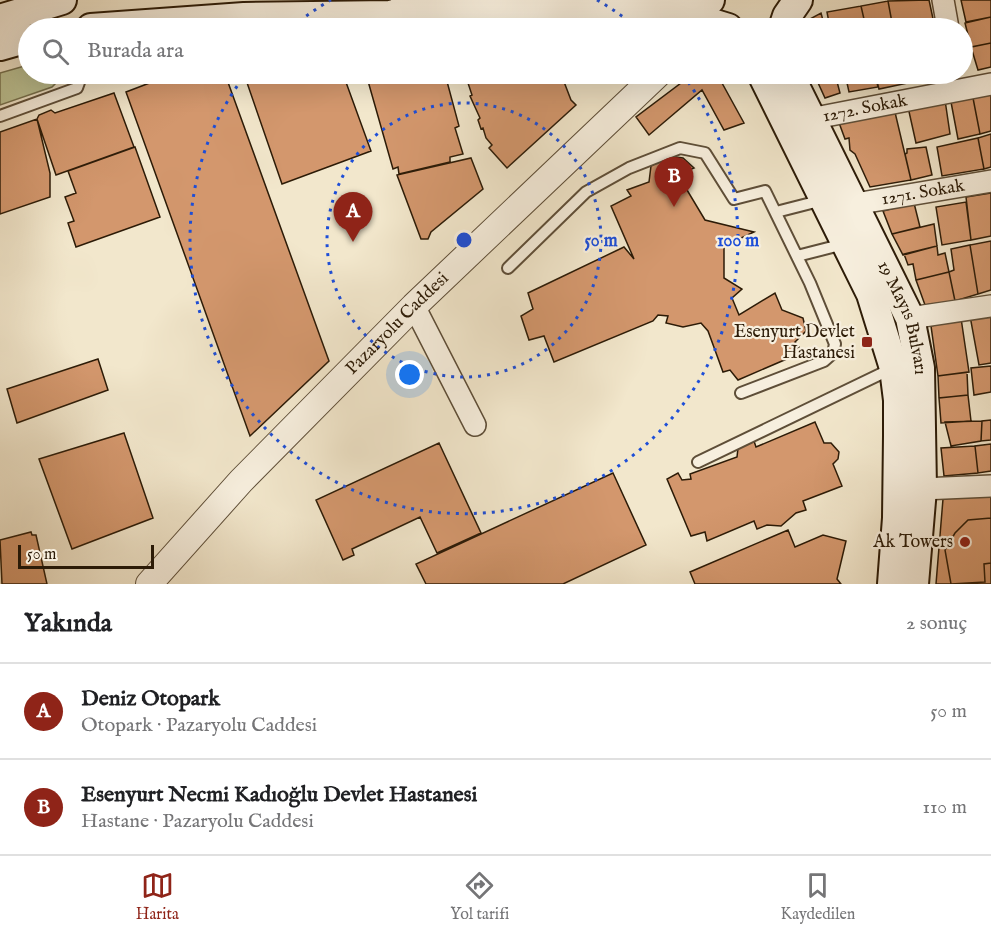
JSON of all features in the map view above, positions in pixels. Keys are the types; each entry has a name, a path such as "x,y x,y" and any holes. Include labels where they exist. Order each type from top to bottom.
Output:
{"main road":[{"path":"0,19 62,0"},
{"path":"244,17 276,10 294,0"},
{"path":"675,18 710,0"},
{"path":"786,18 798,0"},
{"path":"230,18 390,15 411,3 643,10 665,18"},
{"path":"0,46 18,41"},
{"name":"19 Mayıs Bulvarı","path":"767,84 847,243 880,317 894,368 898,400 898,436 897,518 892,584"},
{"name":"19 Mayıs Bulvarı","path":"794,84 910,318 920,368 922,489 914,584"}],"street":[{"path":"943,0 946,18"},
{"name":"1272. Sokak","path":"973,83 991,84"},
{"name":"Pazaryolu Caddesi","path":"149,584 241,481 414,306 647,84"},
{"name":"1272. Sokak","path":"810,119 950,84"},
{"name":"1271. Sokak","path":"855,204 991,181"},
{"path":"414,306 475,425"},
{"path":"910,318 991,306"},
{"path":"922,489 991,486"}],"lane":[{"path":"0,116 77,88 78,84"},
{"path":"508,268 586,192 629,168 680,148 705,153 734,199 765,191 797,256 835,344 833,353 824,361 741,393"},
{"path":"776,212 826,199"},
{"path":"797,256 847,243"},
{"path":"698,462 894,368"}],"green space":[{"path":"18,68 18,84 55,84 0,105 0,73"}],"building":[{"path":"929,0 933,18 891,18 888,1"},
{"path":"961,0 991,0 991,17 973,21 973,18 965,18"},
{"path":"888,1 891,18 864,18 861,6"},
{"path":"861,6 864,18 828,18 827,12"},
{"path":"821,13 822,18 812,18"},
{"path":"991,17 991,43 973,47 973,21"},
{"path":"991,43 991,67 978,70 973,47"},
{"path":"147,84 229,84 329,361 250,436 126,92"},
{"path":"247,84 347,84 371,151 282,184"},
{"path":"369,84 448,84 459,126 455,128 463,154 450,157 450,162 399,174 398,167 393,169"},
{"path":"468,84 565,84 571,100 576,105 507,168 489,148 492,145 486,138 483,128 481,129 478,120 480,118 470,96 472,95"},
{"path":"680,84 723,84 744,123 724,130 702,90 649,135 636,117"},
{"path":"819,84 838,84 840,93 825,98"},
{"path":"847,84 877,84 878,87 849,92"},
{"path":"878,84 903,84 879,89"},
{"path":"114,93 134,147 56,175 37,119 39,115 51,110 55,113"},
{"path":"991,93 991,131 980,134 973,98"},
{"path":"973,98 980,134 958,139 951,102"},
{"path":"945,100 950,134 916,143 908,107"},
{"path":"894,108 911,180 870,187 855,154 850,150 849,138 845,139 838,120"},
{"path":"37,119 50,173 50,197 0,214 0,132"},
{"path":"991,134 991,167 984,169 978,138"},
{"path":"978,138 984,169 942,176 937,147"},
{"path":"135,147 160,217 76,247 68,223 74,221 65,197 76,193 68,171"},
{"path":"926,147 932,175 911,180 905,154 907,149"},
{"path":"667,156 683,158 694,168 684,172 684,185 705,220 754,232 724,246 724,278 742,289 732,298 739,315 775,293 782,310 803,318 806,331 795,342 799,347 787,353 789,358 738,380 730,370 723,372 708,331 701,323 683,327 666,323 668,316 658,315 653,321 554,362 544,336 529,340 521,316 533,309 528,293 624,247 634,259 611,206 631,196 627,190 649,182 651,166"},
{"path":"471,158 483,189 431,232 428,239 421,239 397,175"},
{"path":"991,193 991,236 971,240 966,197"},
{"path":"966,202 971,240 942,245 936,207"},
{"path":"914,203 920,227 892,234 883,211"},
{"path":"934,224 937,246 903,255 892,234"},
{"path":"991,241 991,290 978,294 970,245"},
{"path":"970,245 978,294 955,301 949,272 954,270 951,249"},
{"path":"937,246 938,255 945,253 949,272 916,280 913,264 908,265 904,254"},
{"path":"949,272 955,301 925,305 916,280"},
{"path":"991,313 991,363 979,365 970,316"},
{"path":"961,318 969,372 938,376 931,326"},
{"path":"98,359 108,390 17,423 7,389"},
{"path":"991,366 991,392 974,395 971,368"},
{"path":"967,372 968,395 939,398 938,376"},
{"path":"968,395 971,421 941,423 939,398"},
{"path":"991,420 991,440 981,441 982,421"},
{"path":"982,421 981,441 951,446 945,422"},
{"path":"815,422 824,443 831,443 839,452 838,459 833,464 842,486 803,501 806,510 796,513 781,526 767,525 757,529 754,521 707,541 705,532 691,536 667,479 678,473 682,480 691,479 690,474 737,457 738,448 754,441 756,447"},
{"path":"124,433 153,518 72,549 39,459"},
{"path":"439,443 481,533 437,553 420,517 352,549 354,555 343,560 316,500"},
{"path":"991,444 991,471 978,473 975,446"},
{"path":"975,446 978,473 944,476 941,448"},
{"path":"613,473 646,545 563,584 426,584 416,564"},
{"name":"Ak Towers","path":"991,492 991,584 936,584 943,499"},
{"path":"991,518 991,563 984,564 985,582 951,584 945,550 955,533 968,520"},
{"path":"788,530 795,547 823,535 846,541 837,579 841,584 695,584 690,572"},
{"path":"31,532 32,535 36,535 47,584 2,584 0,540"}],"place":[{"name":"Esenyurt Necmi Kadıoğlu Devlet Hastanesi","path":"674,207"},
{"name":"Deniz Otopark","path":"353,242"},
{"name":"Esenyurt Devlet Hastanesi","path":"867,342"},
{"name":"Ak Towers","path":"965,542"}]}
